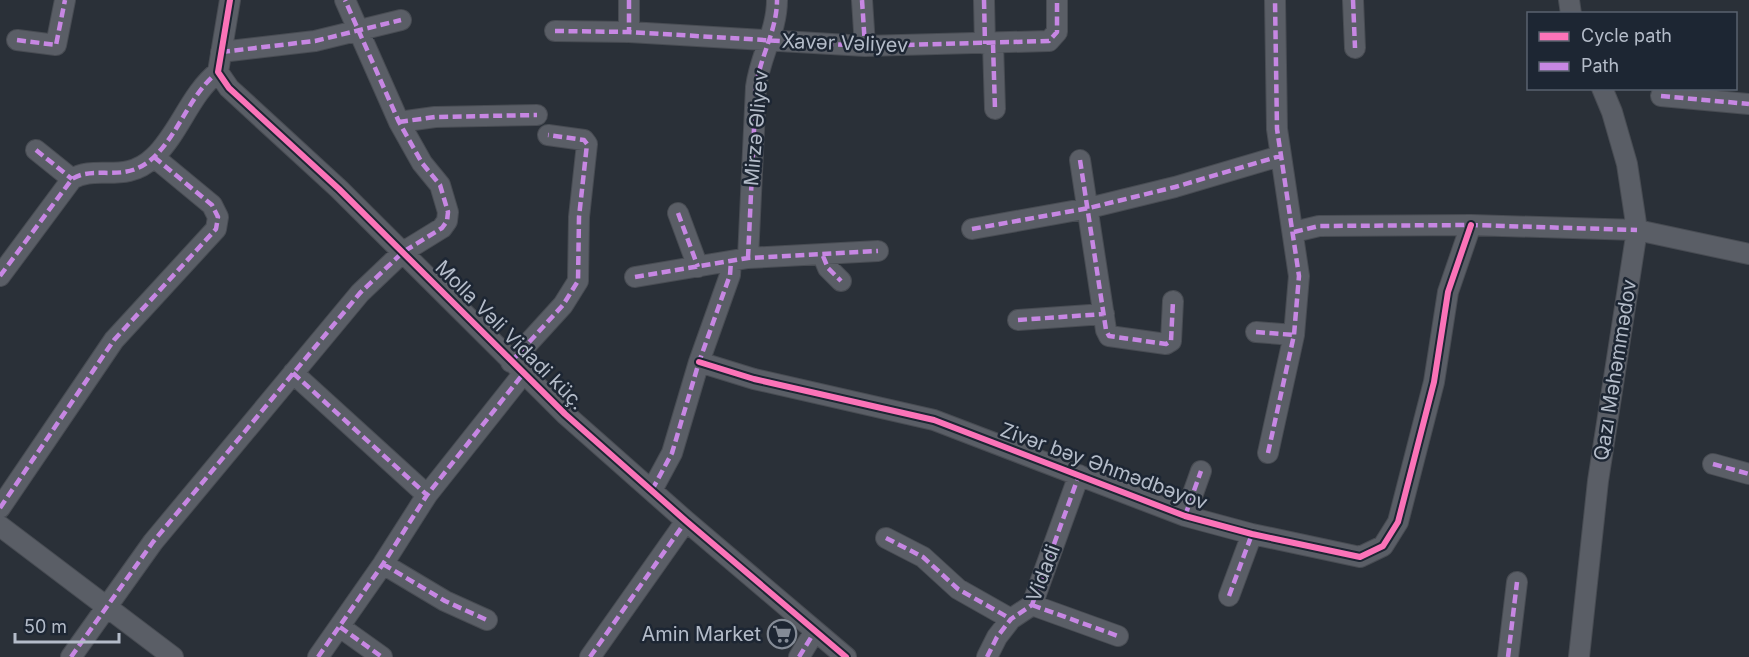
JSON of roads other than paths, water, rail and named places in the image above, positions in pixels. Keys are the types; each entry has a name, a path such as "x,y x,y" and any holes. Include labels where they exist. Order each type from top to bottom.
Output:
{"street":[{"path":"17,40 56,45 65,0"},
{"path":"0,276 72,179 82,173 106,175 130,172 154,157 204,84 218,72 230,0"},
{"path":"71,657 159,534 360,293 403,252 442,228 447,222 448,212 440,185 422,163 399,122 345,0"},
{"path":"629,0 629,32"},
{"name":"Mirzə Əliyev","path":"651,490 672,453 699,362 730,275 740,259 758,72 777,16 777,0"},
{"path":"862,0 865,46"},
{"path":"984,0 995,109"},
{"name":"Xavər Vəliyev","path":"555,31 629,32 865,46 1048,41 1057,32 1057,0"},
{"path":"1268,453 1294,335 1299,276 1294,232 1280,156 1276,111 1275,0"},
{"path":"1353,0 1355,48"},
{"path":"221,52 315,41 401,20"},
{"name":"Molla Vəli Vidadi küç.","path":"218,72 229,88 403,252 517,368 686,521 846,657"},
{"name":"Qazı Məhəmmədov","path":"1580,657 1598,481 1637,230 1625,155 1603,90"},
{"path":"1661,96 1749,104"},
{"path":"399,122 435,117 537,115"},
{"name":"Molla Vəli Vidadi küç.","path":"517,368 578,281 579,217 586,144 584,140 548,135"},
{"path":"36,150 72,179"},
{"path":"972,229 1089,208 1175,187 1280,156"},
{"path":"0,508 114,340 216,229 218,217 212,205 154,157"},
{"path":"1080,160 1106,330 1115,339 1166,344 1171,341 1173,335 1173,301"},
{"path":"678,213 698,267"},
{"path":"1294,232 1319,226 1471,225 1637,230 1749,254"},
{"name":"Zivər bəy Əhmədbəyov","path":"699,362 754,379 934,420 1185,516 1252,534 1360,557 1377,550 1392,534 1398,522 1434,382 1449,292 1471,225"},
{"path":"635,277 740,259 823,256 878,251"},
{"path":"823,256 828,268 841,281"},
{"path":"1017,320 1104,314"},
{"path":"1256,333 1294,335"},
{"path":"318,657 383,564 427,495 517,368"},
{"path":"293,373 427,495"},
{"path":"1713,464 1749,474"},
{"path":"1185,516 1201,471"},
{"name":"Vidadi","path":"987,657 997,637 1011,619 1032,605 1079,474"},
{"path":"590,657 686,521"},
{"path":"0,526 172,657"},
{"path":"1229,596 1252,534"},
{"path":"886,538 923,557 958,589 1011,619"},
{"path":"383,564 425,590 487,620"},
{"path":"1508,657 1517,582"},
{"path":"1032,605 1118,636"},
{"path":"340,627 382,657"},
{"path":"799,657 815,631"}],"place":[{"name":"Amin Market","path":"782,634"}]}
